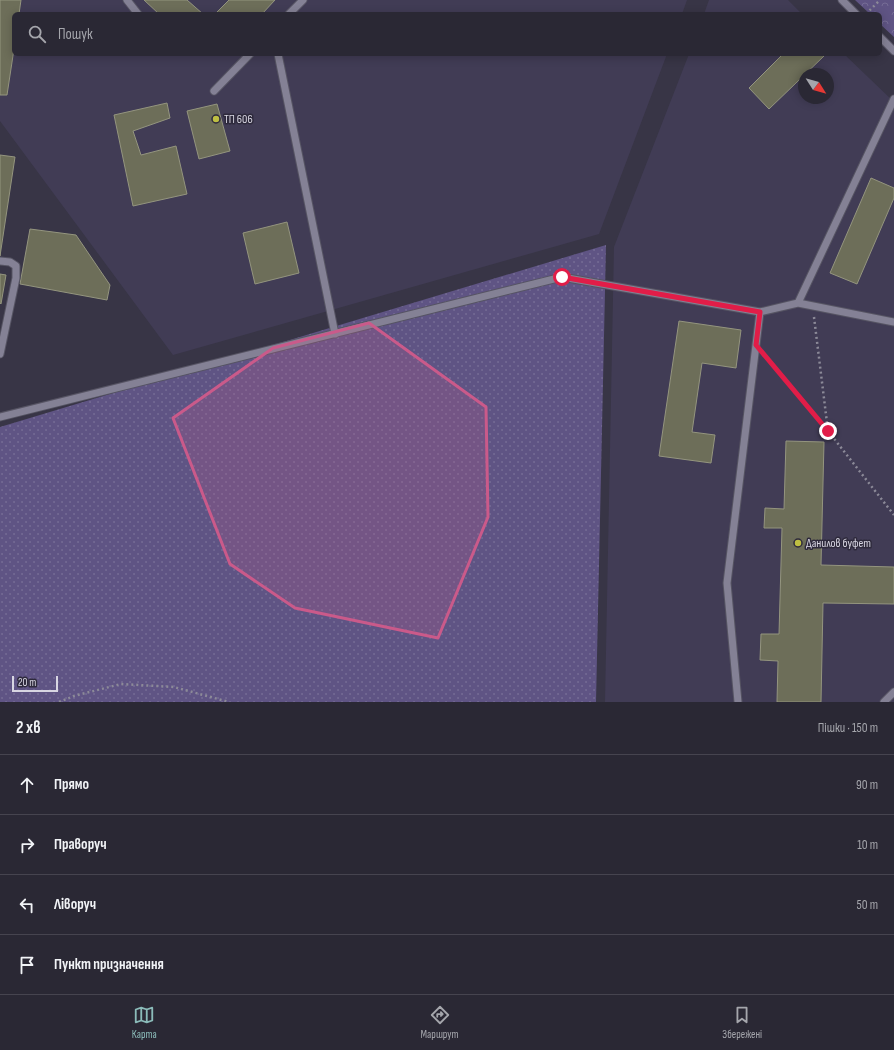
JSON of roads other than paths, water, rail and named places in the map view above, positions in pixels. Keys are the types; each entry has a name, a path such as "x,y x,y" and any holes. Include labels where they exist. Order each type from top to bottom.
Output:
{"lane":[{"path":"127,0 136,12"},
{"path":"291,12 303,0"},
{"path":"842,0 854,12"},
{"path":"882,39 894,51"},
{"path":"214,91 248,56"},
{"path":"278,56 334,334"},
{"path":"798,303 894,99"},
{"path":"0,260 10,262 16,266 16,278 0,354"},
{"path":"0,417 562,277 760,312 798,303 894,322"},
{"path":"738,702 727,583 760,312"},
{"path":"884,702 894,692"}],"place":[{"name":"ТП 606","path":"216,119"},
{"name":"Данилов буфет","path":"798,543"}]}
